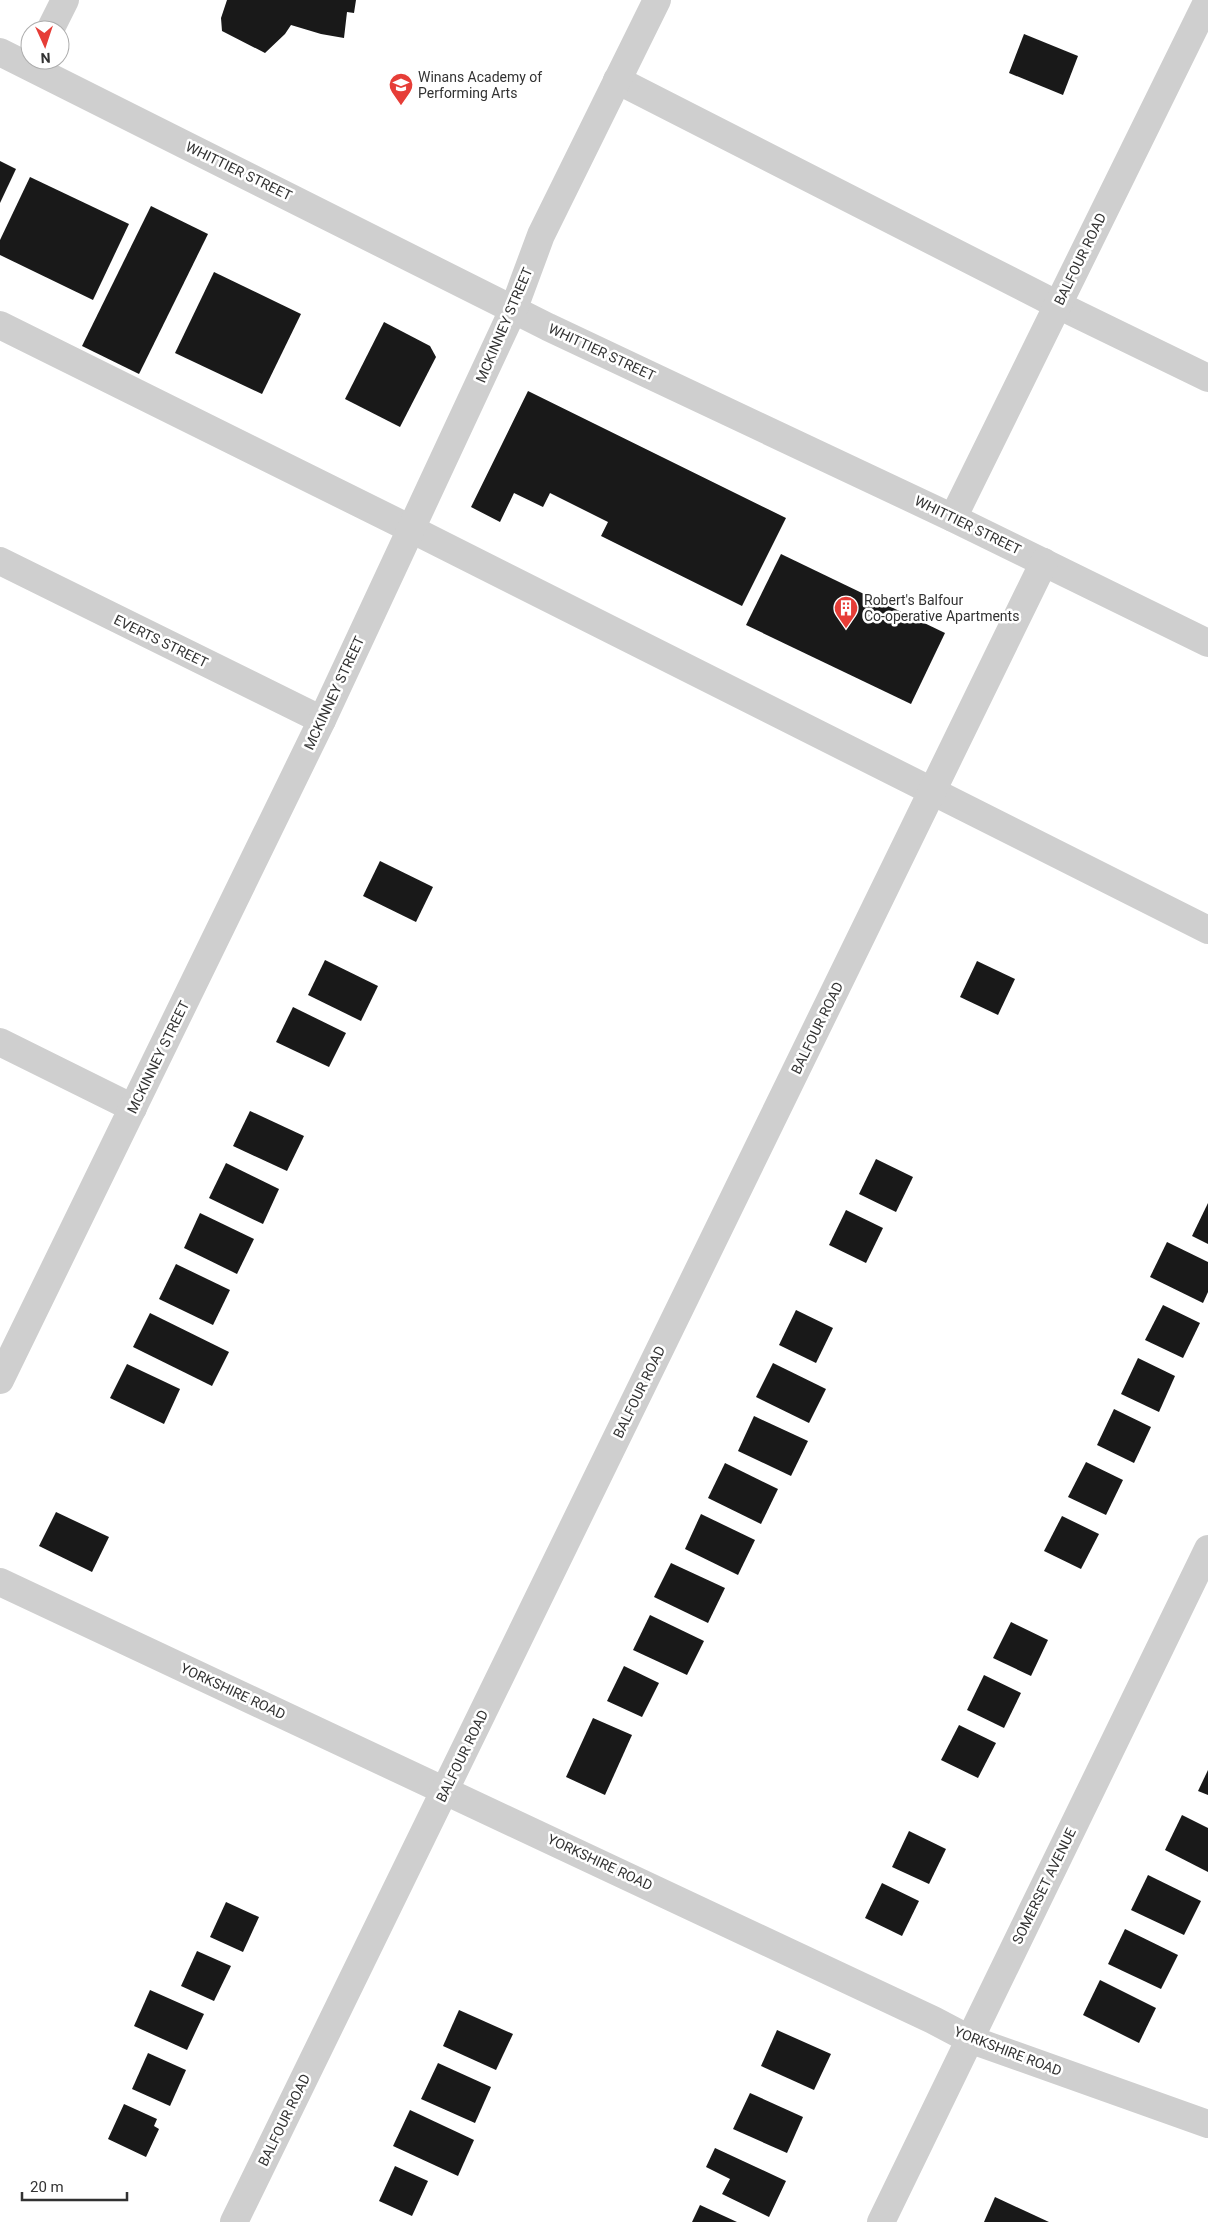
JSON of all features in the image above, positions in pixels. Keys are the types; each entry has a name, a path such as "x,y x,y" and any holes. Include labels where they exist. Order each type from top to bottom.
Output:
{"street":[{"path":"55,20 65,0"},
{"name":"MCKINNEY STREET","path":"0,1380 322,720 514,308 541,235 657,0"},
{"name":"BALFOUR ROAD","path":"953,518 1208,0"},
{"name":"WHITTIER STREET","path":"0,52 20,59"},
{"name":"WHITTIER STREET","path":"46,70 557,331 953,518 1208,643"},
{"path":"617,80 1058,305 1208,378"},
{"path":"0,325 411,528 1208,930"},
{"name":"EVERTS STREET","path":"0,562 322,720"},
{"name":"BALFOUR ROAD","path":"234,2222 1044,562"},
{"path":"0,1042 133,1108"},
{"name":"SOMERSET AVENUE","path":"880,2222 1208,1550"},
{"name":"YORKSHIRE ROAD","path":"0,1582 888,1998 969,2039 1208,2124"}],"building":[{"path":"227,0 356,0 354,13 347,12 344,38 321,34 291,25 285,34 265,53 222,31 221,18"},
{"path":"1024,34 1078,56 1063,95 1009,73"},
{"path":"0,161 16,169 0,203"},
{"path":"30,177 129,224 93,300 0,255 0,240"},
{"path":"151,206 208,234 139,374 82,346"},
{"path":"214,272 301,314 262,394 175,353"},
{"path":"384,322 430,346 436,357 400,427 345,399"},
{"path":"528,391 786,518 742,606 601,536 608,522 550,493 543,507 514,493 500,522 471,507"},
{"name":"Robert's Balfour Co-operative Apartments","path":"781,554 945,633 911,704 746,625"},
{"path":"380,861 433,887 416,922 363,896"},
{"path":"325,960 378,986 361,1021 308,995"},
{"path":"977,961 1015,979 998,1015 960,997"},
{"path":"293,1007 346,1033 329,1067 276,1042"},
{"path":"250,1111 304,1136 287,1171 233,1146"},
{"path":"876,1159 913,1177 896,1212 859,1194"},
{"path":"226,1163 279,1189 263,1224 209,1198"},
{"path":"1208,1203 1208,1244 1192,1236"},
{"path":"846,1210 883,1228 866,1263 829,1245"},
{"path":"200,1213 254,1239 237,1274 184,1248"},
{"path":"1167,1242 1208,1262 1208,1292 1203,1303 1150,1277"},
{"path":"176,1264 230,1290 213,1325 159,1299"},
{"path":"1163,1305 1200,1323 1183,1358 1145,1340"},
{"path":"796,1310 833,1328 816,1363 779,1345"},
{"path":"150,1313 229,1352 212,1386 133,1347"},
{"path":"1138,1358 1175,1376 1159,1412 1121,1394"},
{"path":"773,1363 826,1389 809,1423 756,1397"},
{"path":"127,1364 180,1389 164,1424 110,1398"},
{"path":"1114,1409 1151,1427 1134,1463 1097,1445"},
{"path":"754,1416 808,1441 791,1476 738,1451"},
{"path":"1086,1462 1123,1480 1106,1515 1068,1497"},
{"path":"725,1463 778,1489 761,1524 708,1498"},
{"path":"56,1512 109,1537 92,1572 39,1546"},
{"path":"701,1514 755,1540 738,1575 685,1549"},
{"path":"1062,1516 1099,1534 1081,1569 1044,1551"},
{"path":"671,1563 725,1588 708,1623 654,1597"},
{"path":"650,1615 704,1641 687,1675 633,1650"},
{"path":"1011,1622 1048,1640 1031,1676 993,1658"},
{"path":"624,1666 659,1683 642,1717 607,1701"},
{"path":"984,1675 1021,1693 1004,1728 967,1710"},
{"path":"593,1718 632,1735 605,1795 566,1777"},
{"path":"959,1725 996,1743 978,1778 941,1760"},
{"path":"1208,1770 1208,1795 1198,1791"},
{"path":"1182,1815 1208,1828 1208,1872 1165,1850"},
{"path":"909,1831 946,1849 929,1884 892,1867"},
{"path":"1148,1875 1201,1901 1184,1935 1131,1910"},
{"path":"882,1883 919,1901 902,1936 865,1918"},
{"path":"226,1902 259,1917 243,1952 210,1937"},
{"path":"1125,1929 1178,1955 1161,1989 1108,1964"},
{"path":"197,1951 231,1966 214,2001 181,1986"},
{"path":"1100,1980 1156,2008 1139,2043 1083,2015"},
{"path":"150,1990 204,2014 187,2050 134,2026"},
{"path":"459,2010 513,2034 496,2070 443,2046"},
{"path":"777,2030 831,2054 814,2090 761,2066"},
{"path":"148,2053 186,2070 170,2106 132,2089"},
{"path":"438,2063 491,2087 475,2123 421,2099"},
{"path":"750,2093 803,2117 787,2153 733,2129"},
{"path":"124,2104 157,2119 154,2126 159,2129 146,2157 108,2139"},
{"path":"410,2110 474,2140 458,2176 393,2146"},
{"path":"715,2148 786,2181 769,2217 722,2194 730,2179 706,2167"},
{"path":"395,2166 428,2181 412,2216 379,2201"},
{"path":"995,2197 1049,2222 984,2222"},
{"path":"700,2205 737,2222 692,2222"}],"place":[{"name":"Winans Academy of Performing Arts","path":"401,106"},
{"name":"Robert's Balfour Co-operative Apartments","path":"846,629"}]}
